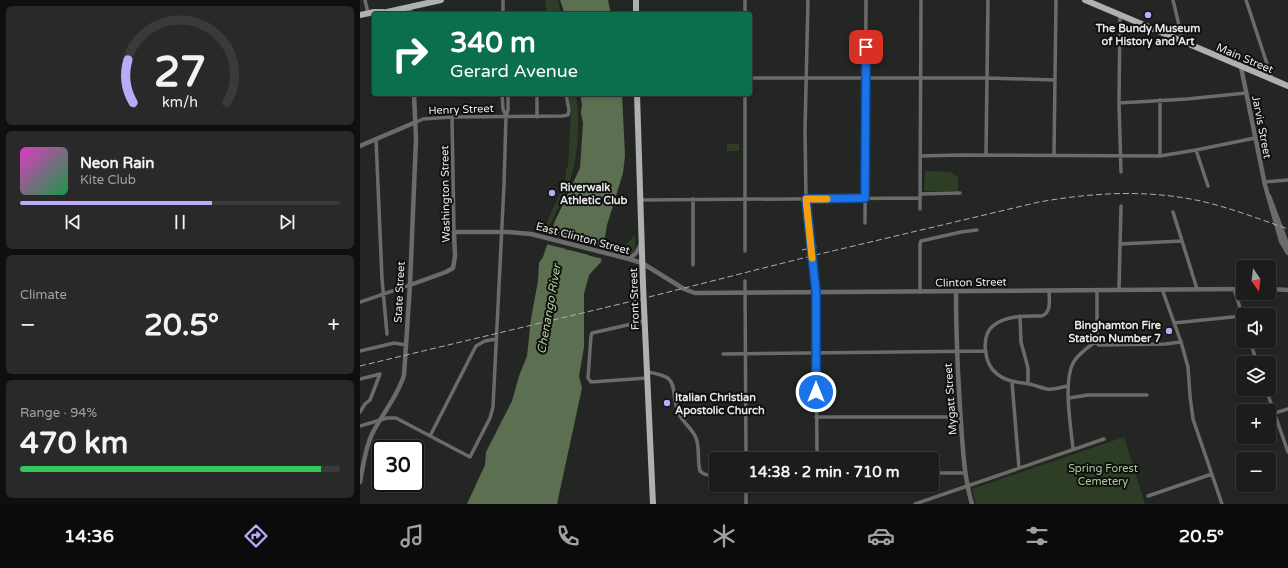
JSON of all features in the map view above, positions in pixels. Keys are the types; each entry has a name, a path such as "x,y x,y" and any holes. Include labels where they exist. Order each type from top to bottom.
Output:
{"main road":[{"path":"396,12 410,11 441,0"},
{"path":"636,0 636,12"},
{"name":"Main Street","path":"1085,0 1097,3 1120,15 1288,86"},
{"path":"408,1 410,11"},
{"path":"360,15 371,14"},
{"path":"360,19 371,14"},
{"name":"Front Street","path":"637,96 644,321 652,504"}],"street":[{"path":"365,0 371,14"},
{"path":"503,0 503,12"},
{"path":"745,0 745,12"},
{"path":"808,0 806,78 806,199 816,292 817,452"},
{"path":"865,223 866,0"},
{"path":"920,209 921,0"},
{"path":"986,155 988,0"},
{"path":"1054,155 1056,0"},
{"path":"1173,0 1183,42"},
{"path":"1247,0 1273,80"},
{"path":"1120,15 1119,103 1121,172"},
{"name":"Jarvis Street","path":"1241,67 1254,138 1266,191 1272,201 1286,241 1288,253"},
{"path":"752,78 987,78 1055,80"},
{"path":"1119,103 1188,99 1246,93"},
{"name":"State Street","path":"360,482 368,445 372,435 403,379 410,285 416,139 414,96"},
{"path":"502,96 504,112 506,116"},
{"path":"360,426 380,420 396,418 470,457 492,412 508,96"},
{"path":"537,96 537,117"},
{"name":"Henry Street","path":"360,146 423,119 568,115 569,110 566,96"},
{"path":"745,96 745,251"},
{"path":"1160,100 1160,156"},
{"name":"Washington Street","path":"410,285 451,270 455,262 452,117"},
{"path":"920,156 1160,156 1254,138"},
{"path":"376,139 383,294 387,334"},
{"path":"1196,150 1208,186"},
{"path":"1264,182 1288,180"},
{"path":"920,194 960,193"},
{"path":"640,200 920,198"},
{"path":"693,199 693,265"},
{"path":"1119,290 1121,206"},
{"path":"1173,212 1197,289"},
{"path":"920,292 920,244 922,241 977,230"},
{"name":"East Clinton Street","path":"454,232 502,232 540,235 642,263 684,289 698,293"},
{"path":"1120,244 1182,241"},
{"path":"629,259 636,253 642,243"},
{"path":"745,281 746,452"},
{"path":"360,302 410,285"},
{"path":"1162,289 1188,366 1193,419 1222,504"},
{"path":"1234,289 1240,308"},
{"name":"Clinton Street","path":"698,293 1234,289"},
{"path":"1276,289 1288,290"},
{"path":"1049,290 1049,309 1045,315 1020,316 1004,319 989,329 986,341 988,362 997,374 1012,382 1047,389 1057,389 1068,386"},
{"path":"1073,449 1068,378 1072,364 1077,357 1094,342 1097,334 1097,290"},
{"name":"Mygatt Street","path":"956,291 956,352 960,417 965,473 972,504"},
{"path":"1020,316 1021,342 1028,368 1028,384"},
{"path":"1174,323 1236,318"},
{"path":"644,321 592,333 589,381 615,380 660,374 670,379 678,412 682,420 696,438 700,472 709,476"},
{"path":"430,436 476,346 485,341 496,339"},
{"path":"1094,342 1099,345 1165,344 1181,342"},
{"path":"360,351 394,343 406,345"},
{"path":"722,354 986,351"},
{"path":"360,379 380,374 370,400 360,412"},
{"path":"1012,382 1019,468"},
{"path":"1069,398 1088,395 1148,395"},
{"path":"1276,414 1288,409"},
{"path":"816,417 960,417"},
{"path":"1276,417 1288,452"},
{"path":"915,504 1104,439"},
{"path":"939,473 965,473"},
{"path":"1148,496 1212,474"},
{"path":"746,492 746,504"}],"green space":[{"path":"545,0 558,0 561,12 547,12"},
{"path":"569,96 576,96 578,142 576,154 567,188 546,234 543,232 565,183 566,169 568,166 571,111"},
{"path":"727,144 739,144 739,151 727,151"},
{"path":"925,171 950,172 958,177 958,191 924,191"},
{"path":"635,235 635,245 633,251 631,253 620,251"},
{"name":"Spring Forest Cemetery","path":"1124,437 1145,504 976,504 972,489"}],"water":[{"path":"560,0 608,0 611,12 564,12"},
{"name":"Chenango River","path":"580,96 622,96 625,156 623,173 607,225 601,262 589,275 584,294 584,347 579,376 582,388 557,504 467,504 485,465 486,452 512,401 519,376 527,356 531,319 538,281 539,263 543,257 555,221 580,168 583,123 581,113 582,105"}],"pier":[{"path":"549,233 568,238 571,237 572,239 605,247 603,259 546,244"}],"railway":[{"path":"360,366 1039,202 1103,194 1146,194 1167,196 1209,203 1288,229"},
{"path":"802,250 819,246"}],"slow traffic":[{"path":"812,258 806,199 827,199"}],"place":[{"name":"The Bundy Museum of History and Art","path":"1148,15"},
{"name":"Riverwalk Athletic Club","path":"552,193"},
{"name":"Binghamton Fire Station Number 7","path":"1169,331"},
{"name":"Italian Christian Apostolic Church","path":"667,403"}],"route":[{"path":"816,392 816,292 806,199 865,198 866,47"}]}
